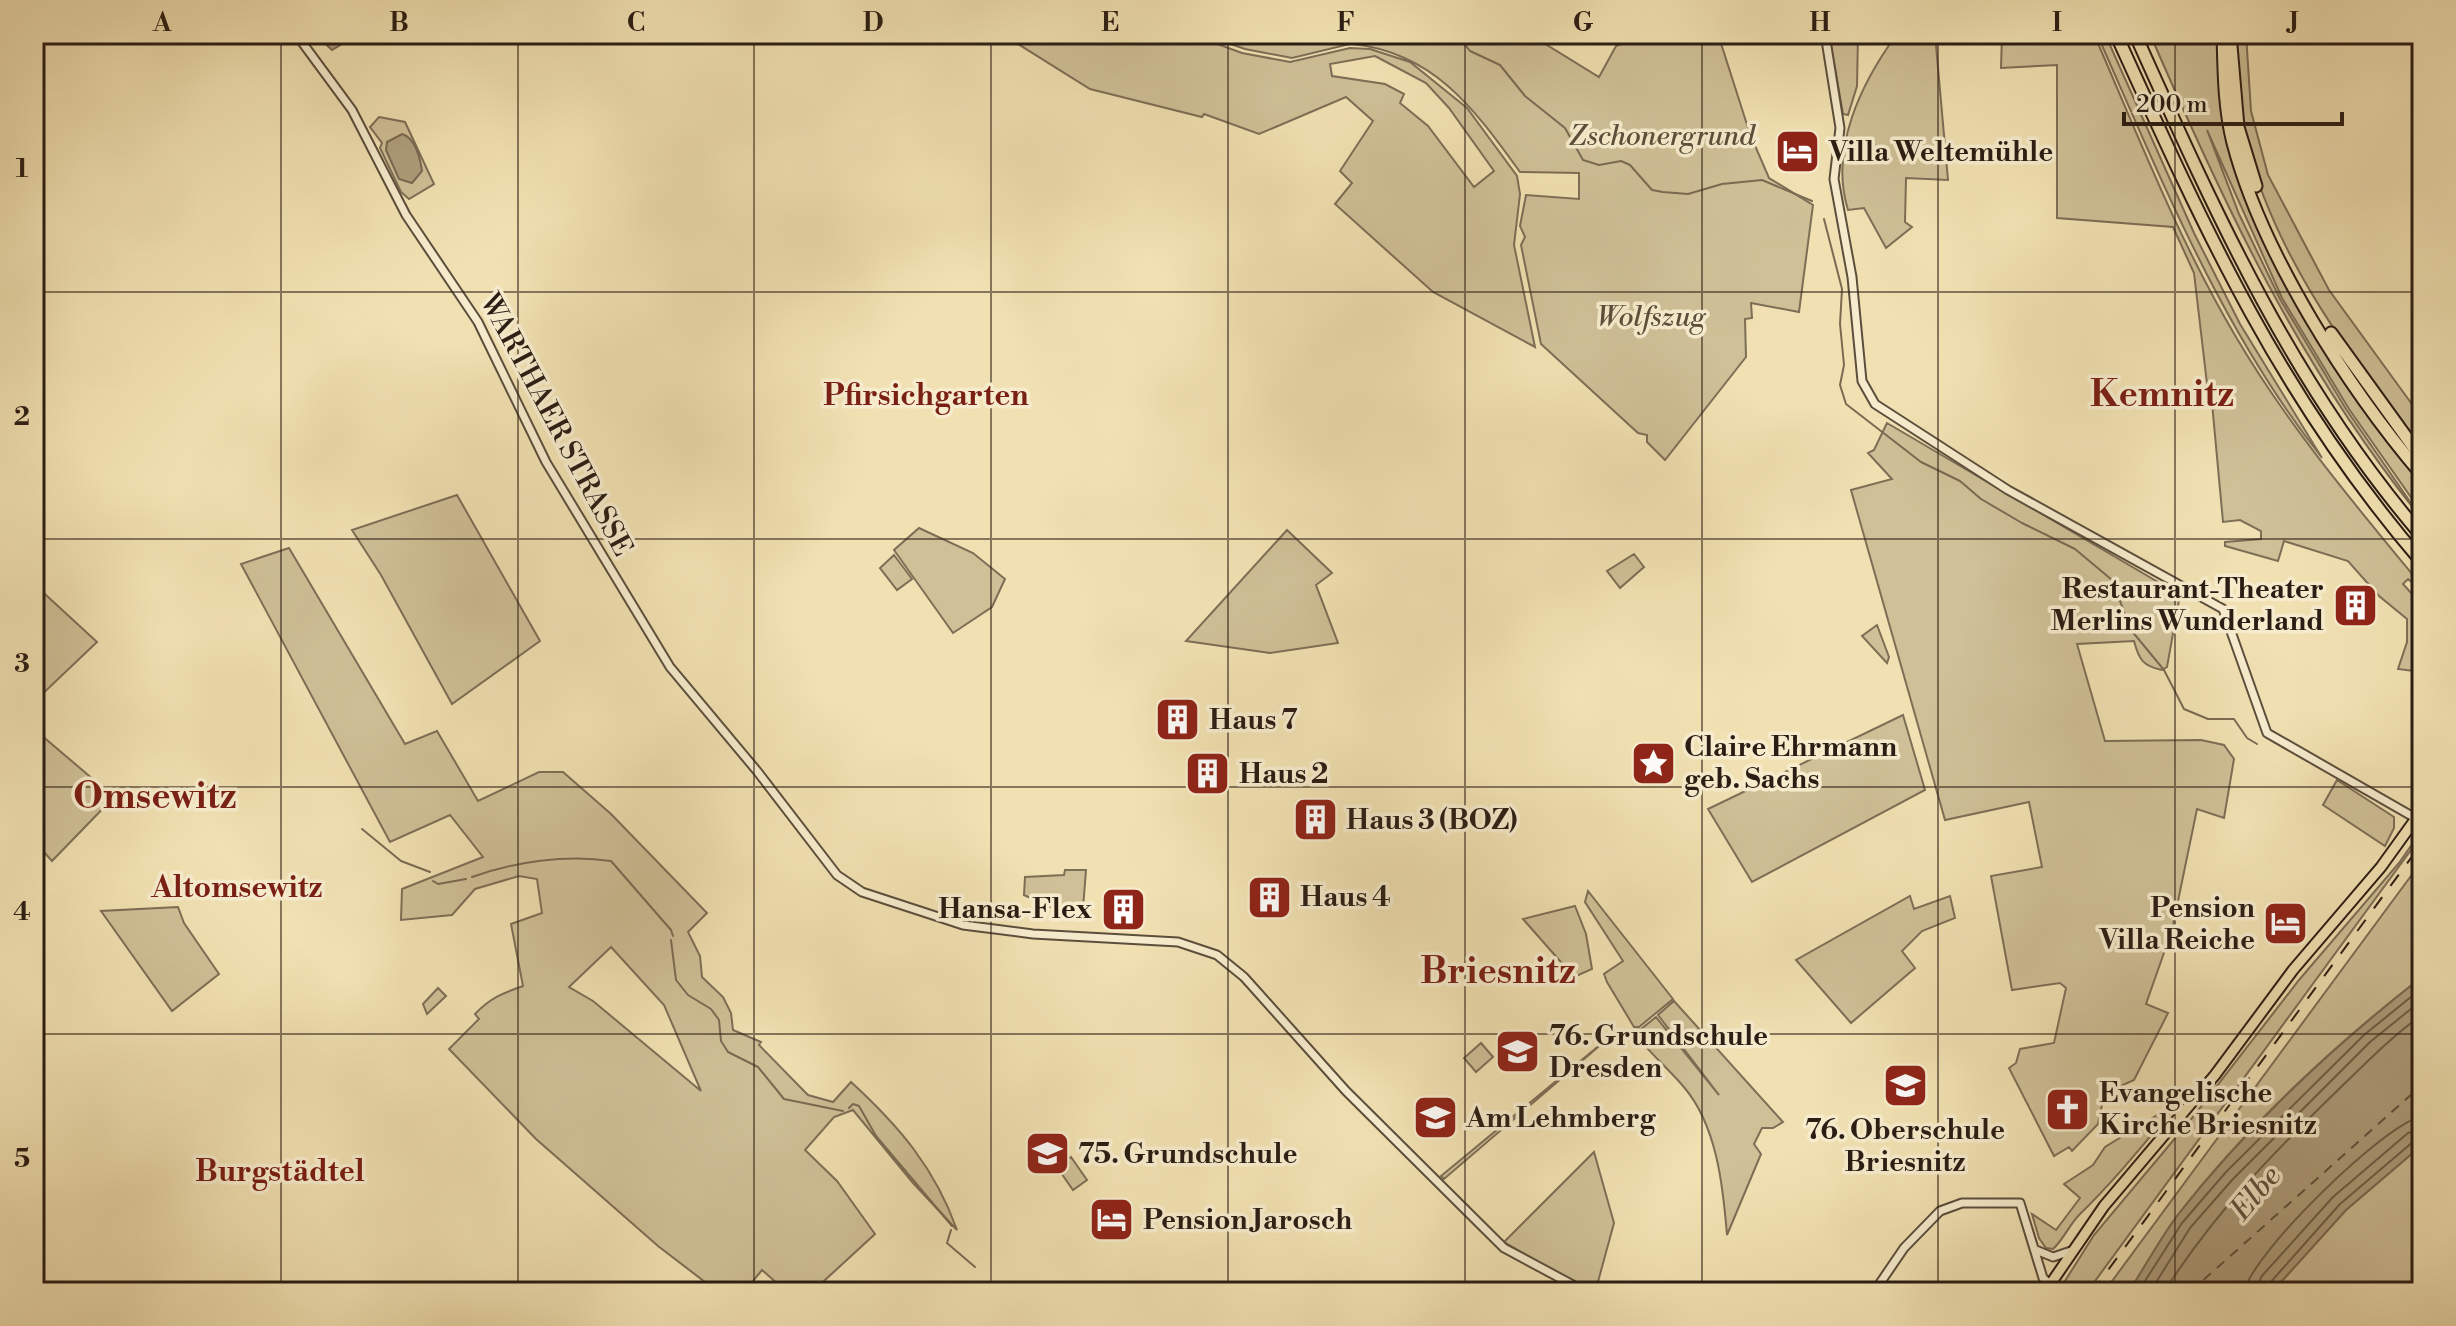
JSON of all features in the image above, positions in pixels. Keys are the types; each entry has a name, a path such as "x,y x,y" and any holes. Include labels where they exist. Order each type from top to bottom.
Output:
{"highway":[{"path":"2116,34 2201,220 2261,338 2316,426 2422,562"},
{"path":"2135,34 2225,232 2281,339 2343,435 2422,536"},
{"path":"2223,34 2225,97 2232,140 2269,237 2330,346 2422,475"},
{"path":"2230,34 2238,127 2265,210 2337,343 2422,459"}],"main road":[{"path":"2048,1288 2071,1251 2419,814"}],"street":[{"name":"WARTHAER STRASSE","path":"296,34 352,110 406,215 478,322 546,462 670,667 757,771 837,875 862,892 963,925 1047,935 1178,942 1217,955 1244,977 1346,1091 1504,1248 1586,1292"},
{"path":"1825,34 1840,128 1834,179 1852,277 1862,381 1875,404 2008,490 2223,609 2263,728 2276,741 2419,814"},
{"path":"1874,1292 1904,1248 1940,1211 1962,1203 2017,1201 2024,1209 2048,1288"},
{"path":"2034,1248 2048,1257 2071,1251"}],"green space":[{"path":"1002,34 1190,34 1242,53 1290,62 1350,48 1370,49 1410,62 1467,108 1517,176 1520,194 1514,245 1535,347 1433,292 1335,204 1352,183 1340,171 1373,121 1346,97 1259,134 1204,114 1202,117 1090,89","holes":["1375,56 1426,83 1449,108 1494,171 1474,187 1428,126 1400,103 1404,94 1385,84 1332,76 1330,64"]},
{"path":"1202,34 1352,34 1350,44 1292,58 1245,49"},
{"path":"1355,34 1529,34 1599,77 1616,46 1650,34 1674,34 1678,39 1695,34 1718,34 1750,134 1769,178 1813,205 1799,312 1751,303 1752,318 1745,319 1746,357 1665,460 1647,442 1647,435 1638,433 1541,344 1521,245 1525,237 1520,226 1526,195 1579,199 1579,173 1520,172 1486,127 1450,88 1407,59 1353,44"},
{"path":"1829,34 1858,34 1857,86 1848,115 1843,114"},
{"path":"1897,34 1935,34 1948,180 1906,178 1905,222 1912,227 1886,248 1864,208 1848,210 1843,187 1843,164 1846,140 1861,95"},
{"path":"2002,34 2094,34 2178,226 2236,337 2301,434 2422,586 2422,591 2408,579 2403,584 2422,605 2422,672 2398,669 2407,642 2407,619 2379,596 2348,561 2284,541 2278,561 2225,546 2225,542 2261,539 2261,531 2240,520 2223,522 2211,392 2208,392 2194,273 2173,227 2057,218 2057,65 2001,68"},
{"path":"2097,34 2105,34 2194,233 2240,324 2322,458 2286,409 2224,307 2170,199"},
{"path":"2150,34 2217,34 2220,89 2273,253 2422,485 2422,513 2349,409 2282,298 2207,130 2239,214 2280,299 2346,409 2422,519 2378,462 2302,345 2237,225"},
{"path":"2234,34 2246,34 2251,111 2268,175 2329,290 2422,418 2422,452 2344,344 2297,268 2277,228 2247,144 2238,89"},
{"path":"379,117 405,122 434,184 409,199 401,192 380,148 382,143 370,127"},
{"path":"1887,423 2180,595 2167,667 2162,670 2143,661 2134,641 2077,644 2105,741 2201,740 2224,745 2234,759 2224,818 2197,809 2172,930 2146,1004 2168,1013 2134,1080 2114,1089 2102,1105 2098,1124 2072,1151 2069,1147 2054,1156 2009,1068 2016,1063 2020,1049 2054,1043 2066,988 2060,983 2012,990 1991,876 2042,867 2029,802 1945,820 1851,490 1892,479 1868,453 1874,450"},
{"path":"457,495 540,641 452,704 381,575 352,530"},
{"path":"919,528 973,553 1005,579 992,607 953,633 894,550"},
{"path":"1287,530 1332,573 1316,585 1338,643 1270,653 1186,641"},
{"path":"289,548 405,744 437,731 478,801 539,772 563,772 611,814 707,913 688,932 700,956 702,977 723,997 731,1013 733,1030 761,1042 759,1045 808,1095 833,1102 851,1082 914,1149 938,1187 957,1230 913,1183 853,1110 834,1117 805,1150 837,1181 875,1234 812,1292 787,1292 762,1270 744,1292 718,1292 658,1246 536,1139 449,1049 479,1019 475,1014 481,1008 523,986 511,924 542,913 537,879 519,876 475,889 452,915 401,920 402,889 483,857 450,815 390,842 241,564","holes":["611,947 664,1005 701,1091 593,1001 569,987"]},
{"path":"1634,554 1644,567 1620,588 1607,571"},
{"path":"894,555 912,579 897,590 880,568"},
{"path":"34,584 97,642 34,702"},
{"path":"1877,625 1889,657 1887,663 1862,636"},
{"path":"1903,715 1925,790 1752,882 1708,809"},
{"path":"34,729 114,797 52,861 34,841"},
{"path":"2337,780 2394,817 2394,828 2385,846 2323,805"},
{"path":"2422,830 2422,835 2087,1292 2058,1292 2094,1235 2192,1118 2299,980 2399,863"},
{"path":"2422,861 2422,977 2324,1059 2231,1151 2177,1216 2131,1289 2104,1292"},
{"path":"1065,870 1086,870 1083,908 1055,909 1024,895 1025,877 1064,875"},
{"path":"1588,891 1673,999 1639,1027 1634,1027 1604,974 1623,961 1585,902"},
{"path":"1910,896 1914,909 1950,896 1955,918 1922,931 1902,951 1915,968 1851,1023 1796,960"},
{"path":"1575,906 1586,934 1592,969 1574,977 1523,919"},
{"path":"178,907 184,923 219,974 172,1011 101,911"},
{"path":"438,988 446,996 427,1014 423,1004"},
{"path":"1674,1001 1783,1122 1773,1128 1762,1128 1754,1144 1761,1154 1727,1235 1720,1177 1704,1119 1683,1086 1632,1030 1641,1029 1656,1017 1719,1095 1658,1015"},
{"path":"1618,1030 1444,1179 1441,1176"},
{"path":"1481,1043 1493,1057 1476,1072 1464,1058"},
{"path":"2180,1101 2076,1218 2057,1245 2053,1249 2046,1248 2039,1238 2032,1214 2056,1230 2080,1198 2064,1184 2093,1165 2105,1147"},
{"path":"2422,1145 2422,1292 2272,1292 2346,1210"},
{"path":"1594,1152 1614,1223 1596,1289 1571,1281 1504,1242"},
{"path":"1071,1157 1087,1180 1073,1190 1057,1167"}],"water":[{"path":"315,34 357,34 357,35 332,50"},
{"path":"402,134 414,144 421,166 422,171 412,183 399,179 386,150 387,142"},
{"name":"Elbe","path":"2422,977 2422,1145 2346,1210 2272,1292 2118,1292 2131,1288 2177,1216 2232,1151 2292,1089"}],"waterway":[{"path":"1438,34 1462,41 1470,51 1500,65 1525,96 1565,128 1583,160 1599,165 1621,161 1630,165 1652,190 1663,192 1688,194 1722,184 1762,180 1812,201"},
{"path":"1824,219 1842,289 1840,324 1844,365 1840,385 1846,404 1921,462 1960,481 1981,499 2022,523 2075,549 2112,580 2131,630 2164,670 2184,709 2208,719 2234,719 2247,738 2257,744"},
{"path":"362,829 401,861 430,872"},
{"path":"472,877 540,861 576,858 611,861 673,936"},
{"path":"433,881 438,884 466,879"},
{"path":"671,940 676,980 688,995 711,1009 719,1020 721,1041 728,1052 758,1067 784,1099 843,1111"},
{"path":"849,1108 853,1104 859,1106 876,1136 952,1226"},
{"path":"951,1230 947,1243 975,1267"}],"ferry route":[{"path":"2190,1292 2422,1085"}],"railway":[{"path":"2092,1292 2422,843"}],"place":[{"name":"Villa Weltemühle","path":"1798,152"},
{"name":"Restaurant-Theater Merlins Wunderland","path":"2355,605"},
{"name":"Haus 7","path":"1178,720"},
{"name":"Claire Ehrmann geb. Sachs","path":"1653,763"},
{"name":"Haus 2","path":"1208,774"},
{"name":"Haus 3 (BOZ)","path":"1315,820"},
{"name":"Haus 4","path":"1269,897"},
{"name":"Hansa-Flex","path":"1123,909"},
{"name":"Pension Villa Reiche","path":"2286,924"},
{"name":"76. Grundschule Dresden","path":"1518,1052"},
{"name":"76. Oberschule Briesnitz","path":"1905,1085"},
{"name":"Evangelische Kirche Briesnitz","path":"2068,1109"},
{"name":"Am Lehmberg","path":"1435,1118"},
{"name":"75. Grundschule","path":"1047,1154"},
{"name":"Pension Jarosch","path":"1112,1220"}],"district":[{"name":"Kemnitz","path":"2162,395"},
{"name":"Pfirsichgarten","path":"926,396"},
{"name":"Omsewitz","path":"155,797"},
{"name":"Altomsewitz","path":"237,888"},
{"name":"Briesnitz","path":"1498,972"},
{"name":"Burgstädtel","path":"280,1172"}],"park label":[{"name":"Zschonergrund","path":"1662,136"},
{"name":"Wolfszug","path":"1651,317"}]}
